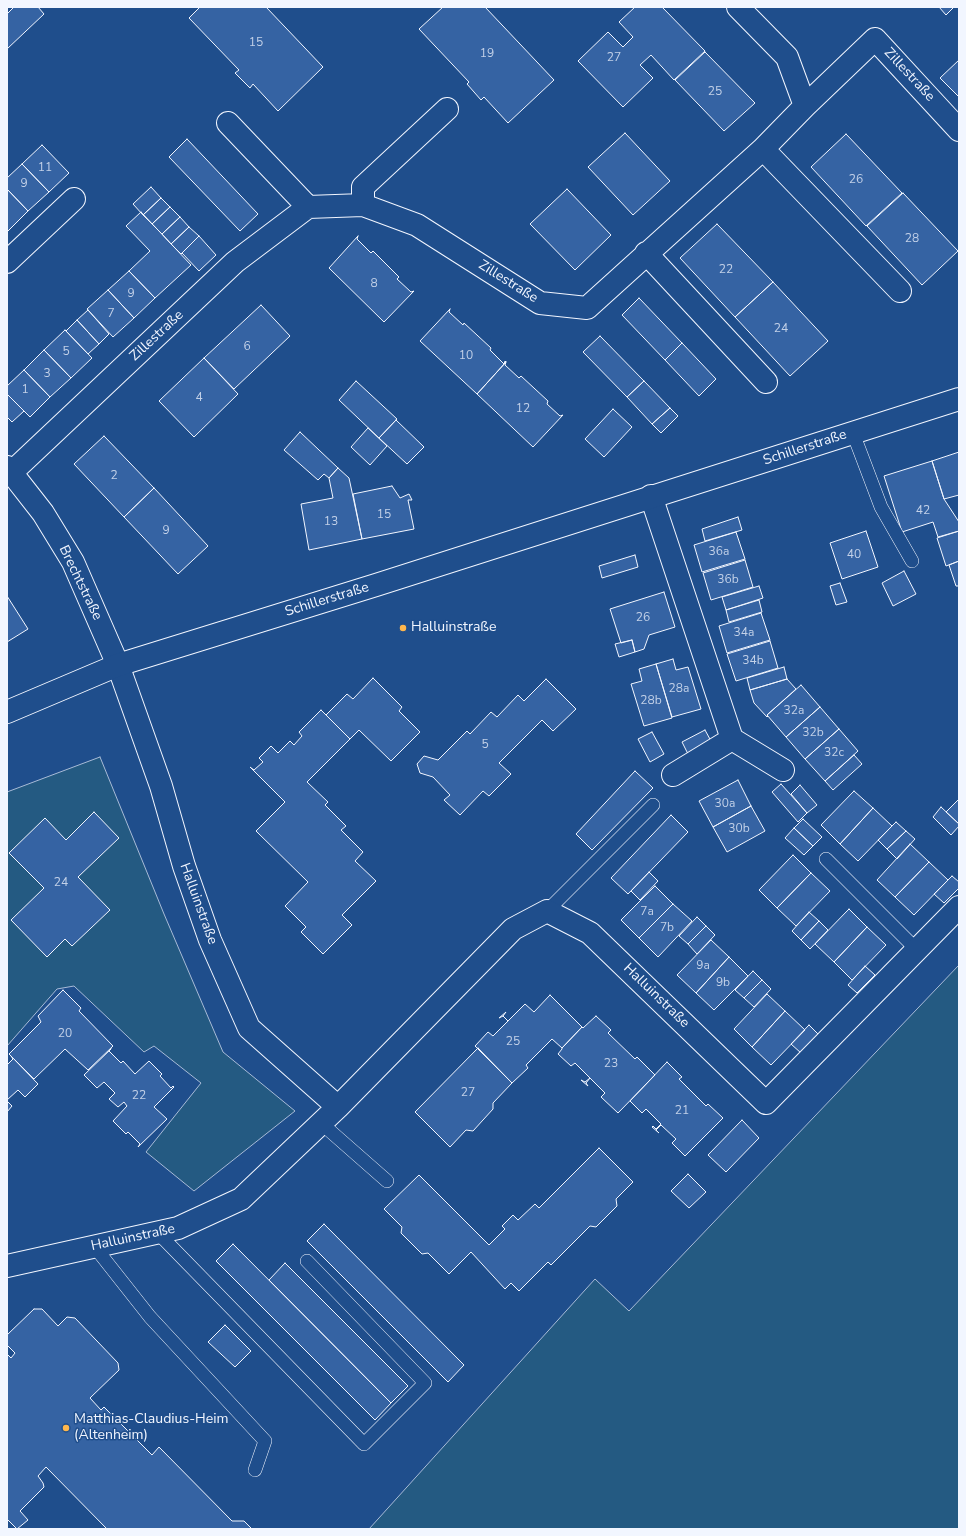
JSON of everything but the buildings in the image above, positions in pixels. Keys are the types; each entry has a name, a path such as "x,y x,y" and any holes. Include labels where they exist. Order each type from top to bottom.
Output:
{"street":[{"path":"738,7 787,57 805,106"},
{"name":"Zillestraße","path":"9,470 235,262 308,207 362,205 417,225 540,303 587,308 763,148 875,39 959,130"},
{"path":"362,205 363,187 447,109"},
{"path":"228,123 308,207"},
{"path":"763,148 900,291"},
{"path":"7,262 74,199"},
{"path":"646,253 766,382"},
{"name":"Schillerstraße","path":"7,712 118,665 376,585 959,399"},
{"name":"Brechtstraße","path":"9,470 43,513 73,562 118,665"},
{"path":"652,496 732,739 783,770"},
{"name":"Halluinstraße","path":"118,665 161,786 184,866 210,940 249,1028 338,1107"},
{"path":"673,774 732,739"},
{"name":"Halluinstraße","path":"7,1266 178,1228 241,1199 338,1107 513,930 547,911 590,933 766,1103 959,907"}],"lane":[{"path":"853,433 881,507 912,561"},
{"path":"547,911 653,805"},
{"path":"826,860 917,950"},
{"path":"321,1123 387,1181"},
{"path":"158,1233 364,1444 425,1383 307,1261"},
{"path":"94,1246 150,1317 265,1441 254,1470"}],"shaded area":[{"path":"100,757 164,914 223,1052 295,1111 194,1191 146,1152 201,1083 154,1046 144,1052 74,986 57,989 7,1046 7,792"},
{"path":"959,965 959,1529 369,1529 595,1279 629,1311"}],"place":[{"name":"Halluinstraße","path":"403,628"},
{"name":"Matthias-Claudius-Heim (Altenheim)","path":"66,1428"}]}
